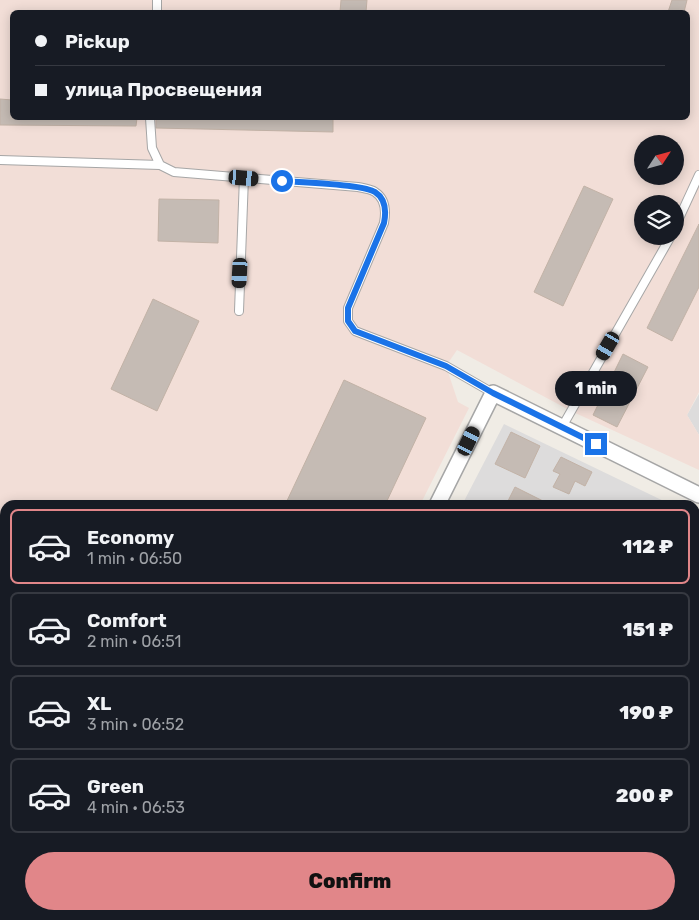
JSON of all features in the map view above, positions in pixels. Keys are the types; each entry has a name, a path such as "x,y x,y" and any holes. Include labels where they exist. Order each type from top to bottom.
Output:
{"street":[{"path":"440,500 493,393 699,495"}],"lane":[{"path":"150,120 152,148 160,165"},
{"path":"0,160 160,165 174,172 358,187 376,192 386,210 384,223 348,308 348,321 355,331 446,366 493,393"},
{"path":"684,208 699,175"},
{"path":"239,311 244,178"},
{"path":"562,427 665,245"}],"shaded area":[{"path":"0,0 699,0 699,392 687,415 699,435 699,470 571,411 457,350 446,366 458,402 469,408 423,500 0,500"},
{"path":"699,394 699,435 687,415"},
{"path":"504,424 662,500 465,500"}],"building":[{"path":"341,0 367,0 366,10 340,10"},
{"path":"672,0 687,0 684,10 669,10"},
{"path":"0,99 10,100 10,120 137,120 136,126 0,125"},
{"path":"156,120 333,120 333,132 156,128"},
{"path":"584,186 613,199 563,306 534,292"},
{"path":"159,199 219,200 218,243 158,241"},
{"path":"699,224 699,287 672,341 647,328"},
{"path":"153,299 199,321 157,411 111,389"},
{"path":"623,354 648,367 617,427 593,415"},
{"path":"344,380 426,418 387,500 287,500"},
{"path":"511,432 540,446 525,478 495,464"},
{"path":"561,457 592,472 585,486 575,481 569,494 553,487 560,474 553,471"},
{"path":"515,487 541,500 508,500"}],"route":[{"path":"282,181 358,187 376,192 382,201 386,210 384,223 348,308 348,321 355,331 446,366 493,393 596,444"}]}
